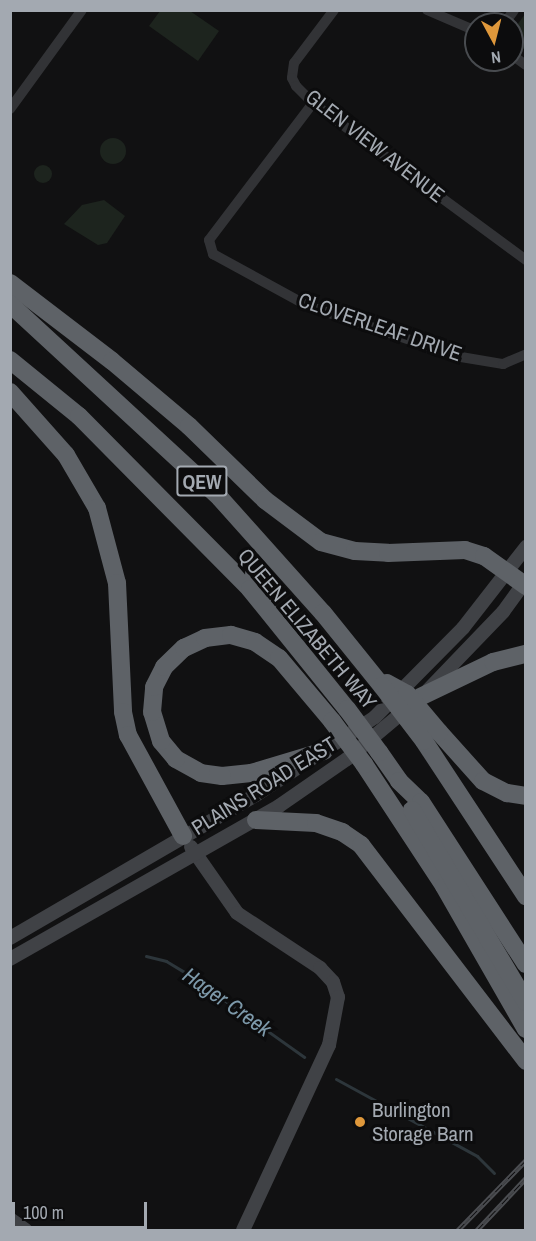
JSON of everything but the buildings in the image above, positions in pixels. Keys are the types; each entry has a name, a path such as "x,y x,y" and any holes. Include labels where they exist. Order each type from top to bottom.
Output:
{"highway":[{"path":"10,283 112,361 189,426 265,500 321,543 355,551 388,553 465,550 509,571 525,583"},
{"name":"QUEEN ELIZABETH WAY","path":"10,304 220,498 432,736 525,896"},
{"name":"QUEEN ELIZABETH WAY","path":"10,360 79,416 250,589 347,709 399,781 421,802 525,964"},
{"path":"10,392 66,456 96,508 117,583 123,712 128,735 183,836"},
{"path":"324,751 251,773 222,776 201,773 176,759 161,741 153,712 154,687 164,667 184,648 205,638 231,636 255,642 279,658 332,721 364,764 438,876 525,1029"},
{"path":"420,697 492,662 525,654"},
{"path":"432,736 483,781 507,793 525,796"},
{"path":"399,781 525,1002"},
{"path":"256,820 316,823 342,832 361,845 525,1061"}],"main road":[{"name":"PLAINS ROAD EAST","path":"10,938 324,751 375,717 463,628 509,571 525,547"},
{"name":"PLAINS ROAD EAST","path":"243,1230 328,1045 338,997 331,978 321,968 237,913 196,853 256,820 347,759 420,697 472,647 525,583"},
{"path":"10,959 196,853 183,836"},
{"path":"10,1219 26,1230"}],"street":[{"path":"10,109 82,10"},
{"name":"GLEN VIEW AVENUE","path":"334,10 293,68 296,86 313,103 525,260"},
{"path":"428,10 464,26"},
{"name":"CLOVERLEAF DRIVE","path":"313,103 209,240 213,254 308,306 461,357 503,364 525,354"}],"shaded area":[{"path":"160,11 190,11 219,31 198,61 149,26"},
{"path":"525,14 525,50 524,49"},
{"path":"113,138 122,142 126,151 122,160 113,164 104,160 100,151 104,142"},
{"path":"39,165 47,165 52,170 50,181 39,183 34,178 34,170"},
{"path":"104,200 125,216 107,243 98,245 64,224 82,205"}],"waterway":[{"name":"Hager Creek","path":"146,956 166,961 186,973 304,1057"},
{"name":"Hager Creek","path":"336,1079 477,1156 494,1173"}],"railway":[{"path":"458,1230 526,1160"},
{"path":"477,1230 526,1178"}],"place":[{"name":"Burlington Storage Barn","path":"360,1122"}]}
